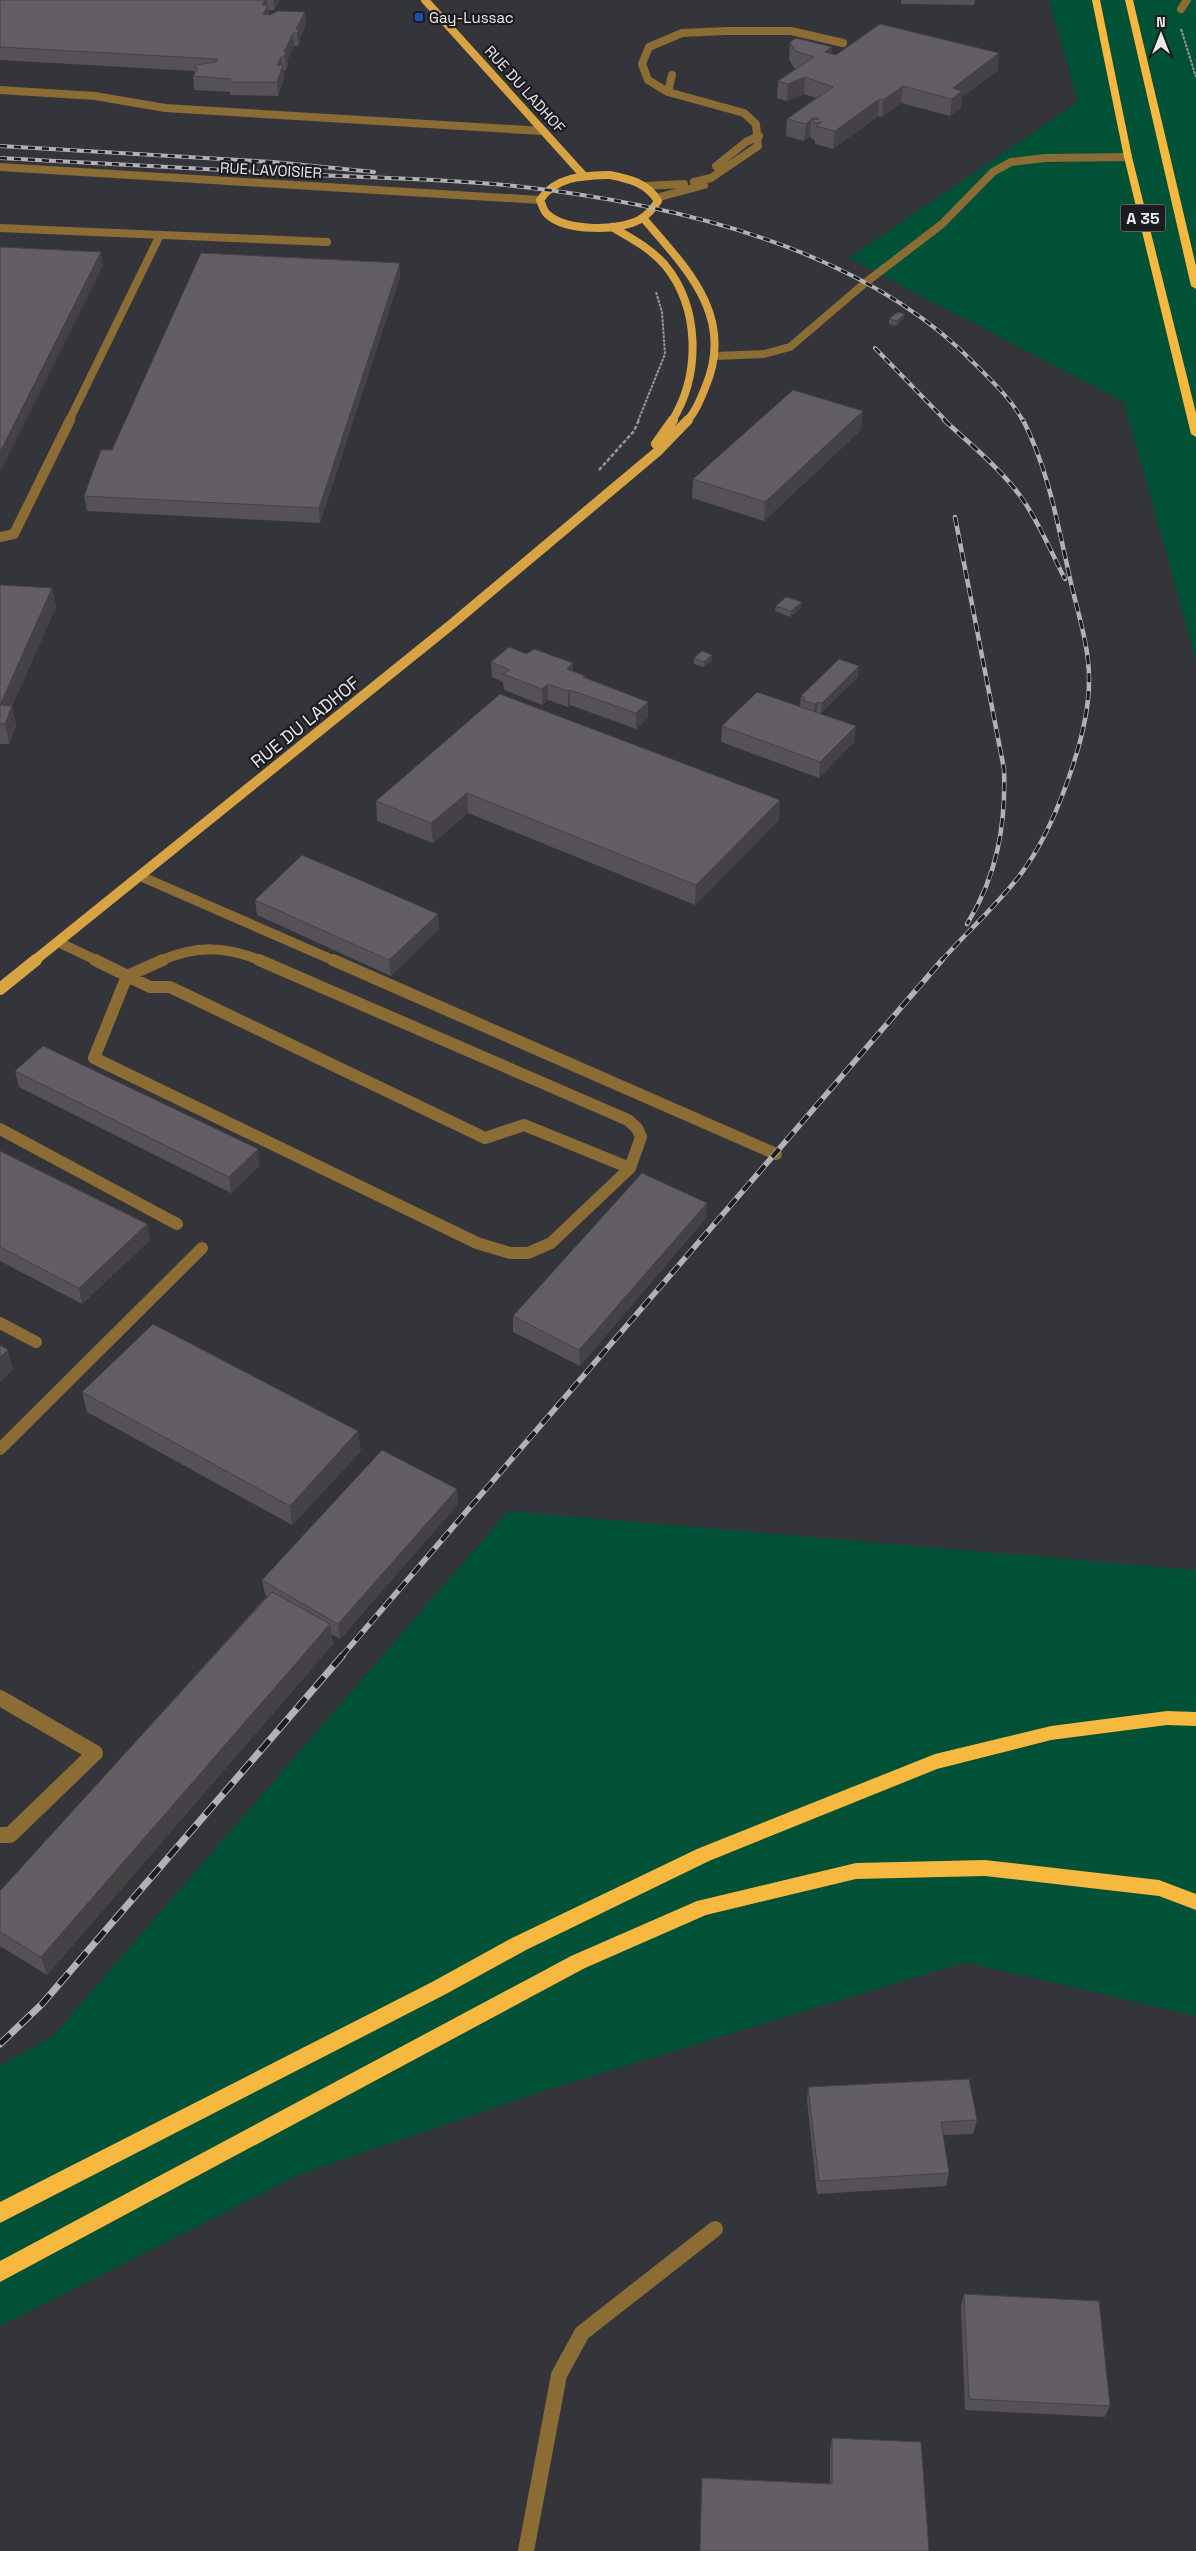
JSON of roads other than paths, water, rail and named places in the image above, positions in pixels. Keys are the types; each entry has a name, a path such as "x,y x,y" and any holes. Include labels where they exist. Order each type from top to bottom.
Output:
{"highway":[{"name":"A 35","path":"1096,0 1128,156 1196,434"},
{"name":"A 35","path":"1129,0 1196,286"},
{"path":"0,2213 439,1988 519,1944 703,1855 935,1762 1051,1733 1167,1718 1196,1719"},
{"path":"0,2272 455,2030 578,1962 704,1907 856,1871 985,1868 1159,1888 1196,1902"}],"main road":[{"name":"RUE DU LADHOF","path":"425,0 584,176"},
{"path":"584,176 610,176 635,180 645,186 652,190 658,201 655,209 644,218 612,227 590,227 566,223 546,213 540,200 545,190 559,182 584,176"},
{"name":"RUE DU LADHOF","path":"0,989 452,624 657,452 695,412 710,377 714,356 714,330 705,299 681,262 644,218"},
{"name":"RUE DU LADHOF","path":"612,227 647,248 660,260 678,284 692,324 694,358 679,410 654,447 628,476"}],"street":[{"path":"1181,9 1187,0"},
{"path":"656,198 707,185 732,175 767,144 759,136 756,124 744,113 668,92 648,80 642,64 649,47 682,33 791,31 843,44"},
{"path":"668,92 672,75"},
{"path":"0,90 95,96 165,108 543,131"},
{"path":"645,186 694,182 746,142 759,136"},
{"path":"714,356 764,354 790,348 865,283 942,224 993,172 1011,162 1045,158 1128,156"},
{"name":"RUE LAVOISIER","path":"0,167 540,200"},
{"path":"0,228 327,242"},
{"path":"0,537 14,534 160,235"},
{"path":"140,876 776,1154"},
{"path":"58,942 150,986 170,986 485,1138 524,1125 630,1168"},
{"path":"207,950 238,951 628,1120 637,1128 641,1137 630,1168 551,1243 528,1253 510,1253 477,1243 94,1058 127,976 177,954 207,950"},
{"path":"0,1129 177,1224"},
{"path":"0,1449 202,1248"},
{"path":"0,1323 36,1342"},
{"path":"0,1698 95,1753 10,1836 0,1835"},
{"path":"526,2551 546,2434 559,2375 582,2333 714,2229"}],"railway":[{"path":"0,146 273,162 374,172"},
{"path":"0,158 482,183 631,203 695,218 758,236 819,260 877,289 930,324 977,366 1008,399 1023,421"},
{"path":"875,348 946,421"},
{"path":"944,420 1013,486 1039,527 1065,579"},
{"path":"941,961 1001,897 1033,856 1045,834 1068,781 1077,753 1088,701 1087,652 1082,626 1051,496 1039,457 1023,420"},
{"path":"955,517 1004,769 1003,810 998,849 986,887 967,924"},
{"path":"341,1657 942,960"},
{"path":"0,2044 42,2004 342,1656"}],"place":[{"name":"Gay-Lussac","path":"419,17"}]}
